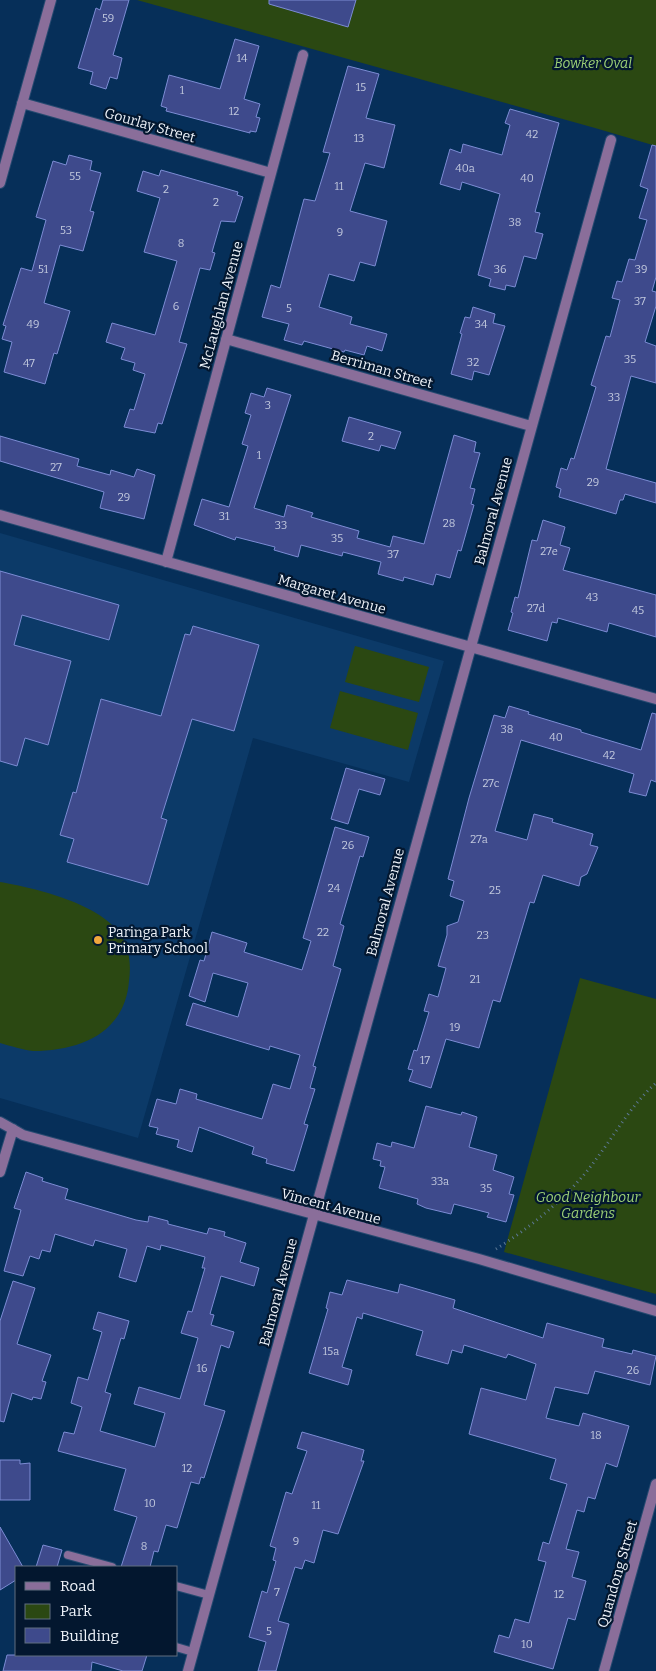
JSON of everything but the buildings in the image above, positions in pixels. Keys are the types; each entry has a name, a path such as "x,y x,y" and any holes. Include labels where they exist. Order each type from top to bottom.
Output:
{"street":[{"path":"0,183 51,0"},
{"name":"McLaughlan Avenue","path":"166,562 302,56"},
{"name":"Gourlay Street","path":"22,103 271,173"},
{"name":"Balmoral Avenue","path":"188,1671 611,140"},
{"name":"Berriman Street","path":"226,339 531,426"},
{"name":"Margaret Avenue","path":"0,515 656,699"},
{"name":"Vincent Avenue","path":"0,1122 23,1135 313,1216 479,1259 656,1311"},
{"path":"0,1172 13,1129"},
{"name":"Quandong Street","path":"604,1671 656,1486"}],"lane":[{"path":"68,1555 108,1566"},
{"path":"178,1587 209,1595"},
{"path":"178,1648 193,1652"}],"path":[{"path":"479,1259 507,1242 571,1189 594,1164 634,1108 656,1083"}],"shaded area":[{"name":"Paringa Park Primary School","path":"0,533 444,661 409,782 253,738 138,1138 0,1098"}],"green space":[{"name":"Bowker Oval","path":"137,0 656,0 656,146 595,128"},
{"path":"355,646 429,667 419,702 345,682"},
{"path":"340,691 418,713 408,750 330,728"},
{"path":"0,882 31,888 67,899 100,915 113,925 122,937 127,947 130,964 126,999 119,1014 97,1036 83,1043 50,1050 33,1051 0,1043"},
{"name":"Good Neighbour Gardens","path":"580,978 656,999 656,1294 504,1252"}],"place":[{"name":"Paringa Park Primary School","path":"98,940"}]}
